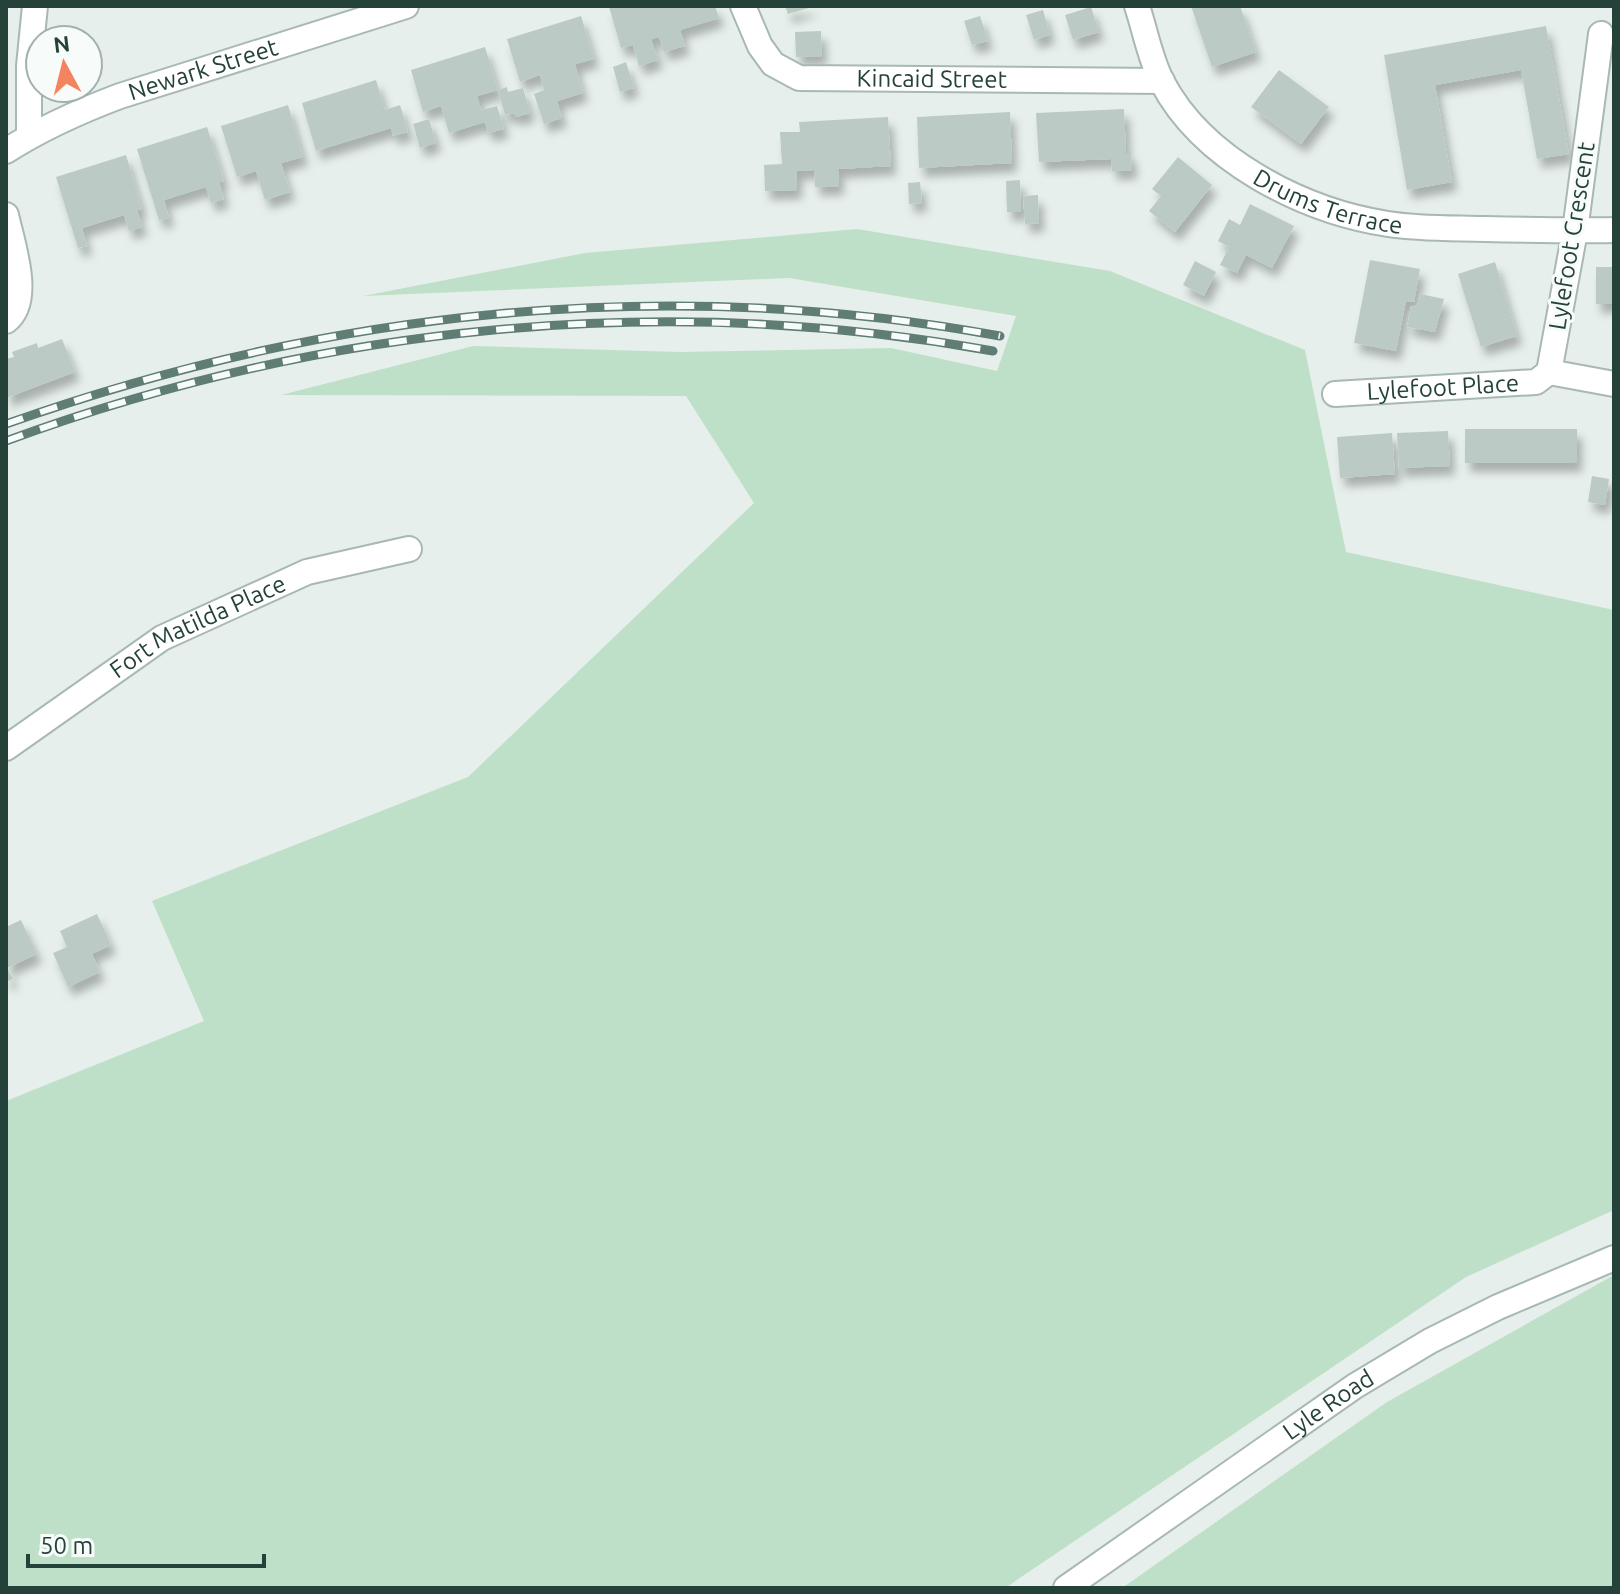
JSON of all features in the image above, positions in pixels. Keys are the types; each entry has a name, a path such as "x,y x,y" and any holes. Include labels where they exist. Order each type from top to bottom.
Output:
{"street":[{"path":"29,136 29,66 35,6"},
{"name":"Newark Street","path":"6,151 29,136 120,96 406,6"},
{"name":"Kincaid Street","path":"743,6 760,46 773,64 799,78 1162,81"},
{"name":"Drums Terrace","path":"1137,6 1162,81 1188,117 1216,149 1266,183 1326,208 1387,224 1442,228 1614,230"},
{"name":"Lylefoot Crescent","path":"1549,372 1575,231 1601,34"},
{"path":"6,215 21,291 14,315 6,321"},
{"path":"1549,372 1614,384"},
{"name":"Lylefoot Place","path":"1335,394 1536,382 1549,372"},
{"name":"Fort Matilda Place","path":"6,748 162,638 307,572 409,549"},
{"name":"Lyle Road","path":"1066,1588 1355,1386 1430,1341 1498,1307 1614,1258"}],"green space":[{"path":"857,229 1110,271 1305,350 1346,552 1614,610 1614,1210 1466,1277 1005,1588 6,1588 6,1101 204,1021 152,901 468,777 754,503 686,396 281,395 473,346 680,352 891,348 997,371 1016,316 789,278 363,296 585,253"},
{"path":"1614,1275 1614,1588 1122,1588 1387,1402"}],"building":[{"path":"715,6 719,18 680,30 685,46 664,52 659,37 651,39 658,60 639,66 633,45 621,48 609,7"},
{"path":"785,6 812,6 812,7 788,14"},
{"path":"1191,6 1240,6 1256,52 1212,67"},
{"path":"1091,7 1099,32 1073,40 1065,15"},
{"path":"1043,10 1050,35 1034,40 1026,15"},
{"path":"581,16 594,59 575,64 583,93 557,101 562,118 544,124 534,94 544,90 540,75 520,82 507,39"},
{"path":"980,16 988,41 972,45 964,21"},
{"path":"1546,26 1569,154 1537,159 1521,70 1435,85 1452,182 1407,190 1384,55"},
{"path":"821,31 822,56 796,57 795,32"},
{"path":"485,47 498,90 477,96 481,110 497,106 504,129 488,133 485,122 449,133 441,106 423,112 411,70"},
{"path":"626,62 634,88 620,92 613,67"},
{"path":"1279,70 1329,107 1301,144 1251,107"},
{"path":"376,80 385,110 400,105 408,132 393,136 391,128 316,151 302,103"},
{"path":"507,87 508,92 523,88 530,113 516,117 514,113 505,115 498,90"},
{"path":"288,105 303,157 281,163 290,192 265,200 256,171 237,177 221,126"},
{"path":"1124,109 1126,153 1131,153 1132,170 1112,171 1111,159 1039,162 1036,113"},
{"path":"1010,112 1012,163 919,168 917,117"},
{"path":"888,117 891,166 838,169 839,186 815,187 814,170 797,171 797,190 765,191 764,165 782,164 780,132 800,132 799,122"},
{"path":"429,119 436,143 420,148 413,124"},
{"path":"207,127 224,181 219,182 224,199 211,203 206,187 164,200 169,218 159,220 137,149"},
{"path":"126,155 142,209 137,210 142,227 129,231 124,215 82,228 87,246 78,248 56,177"},
{"path":"1178,157 1212,185 1175,232 1149,211 1161,196 1152,189"},
{"path":"1020,180 1021,212 1007,212 1006,181"},
{"path":"920,182 922,203 909,204 908,183"},
{"path":"1038,195 1039,223 1025,224 1023,196"},
{"path":"1250,204 1294,226 1272,268 1246,255 1237,273 1220,265 1229,247 1218,241 1229,219 1240,225"},
{"path":"1370,260 1420,269 1414,302 1406,301 1396,351 1354,343"},
{"path":"1195,261 1216,272 1204,296 1183,285"},
{"path":"1495,262 1517,336 1481,347 1458,274"},
{"path":"1596,267 1614,267 1614,304 1596,304"},
{"path":"1420,294 1444,299 1435,332 1407,327 1411,306 1417,307"},
{"path":"62,339 75,372 6,398 6,359 14,357 12,352 37,343 38,348"},
{"path":"1465,429 1577,429 1577,463 1465,463"},
{"path":"1448,431 1450,466 1399,468 1397,433"},
{"path":"1392,433 1395,474 1340,478 1337,437"},
{"path":"1592,476 1609,479 1605,505 1588,502"},
{"path":"97,914 111,945 92,954 100,972 68,987 53,953 67,947 60,931"},
{"path":"21,920 37,954 7,968 13,979 6,982 6,927"}],"railway":[{"path":"6,424 127,385 250,353 373,330 497,314 622,307 748,308 874,317 1000,336"},
{"path":"6,441 125,401 247,370 370,346 494,330 619,323 744,323 869,333 993,351"}]}
